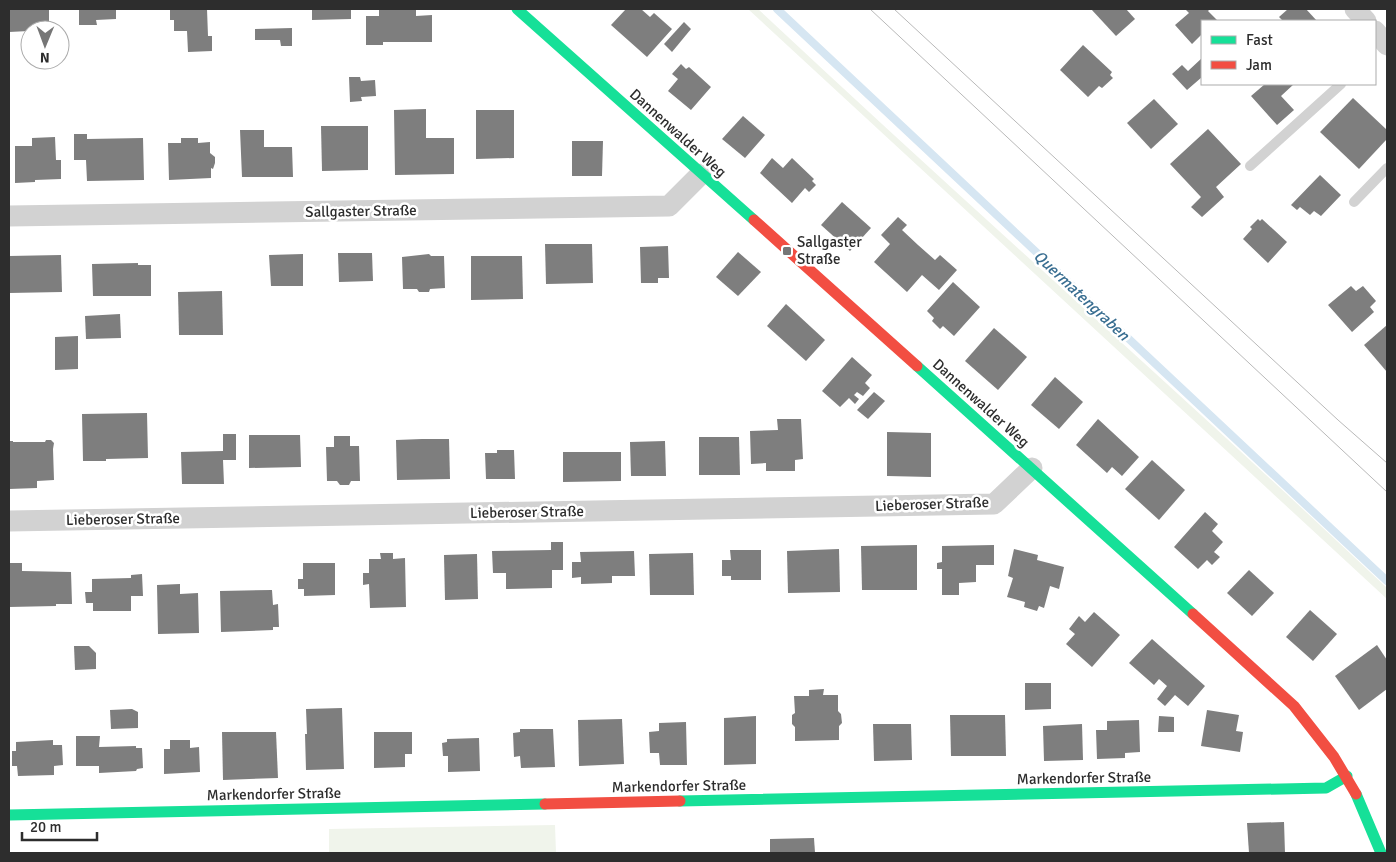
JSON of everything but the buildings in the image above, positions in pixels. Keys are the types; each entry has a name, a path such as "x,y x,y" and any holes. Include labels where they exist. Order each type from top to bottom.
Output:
{"street":[{"name":"Dannenwalder Weg","path":"517,9 1032,468 1294,706 1330,749 1347,776 1365,813 1381,853"},
{"path":"1355,9 1365,20"},
{"name":"Sallgaster Straße","path":"9,216 669,206 701,174"},
{"name":"Lieberoser Straße","path":"9,521 994,504 1032,468"},
{"name":"Markendorfer Straße","path":"9,815 1326,788 1347,776"}],"lane":[{"path":"1250,166 1340,85"},
{"path":"1354,202 1387,168"}],"shaded area":[{"path":"748,9 758,9 1231,442 1387,588 1387,599"},
{"path":"555,825 556,853 329,853 329,829"}],"waterway":[{"name":"Quermatengraben","path":"777,9 1387,581"}],"tram line":[{"path":"870,9 1387,492"},
{"path":"894,9 1338,420 1387,463"}],"traffic: fast":[{"path":"517,9 754,220"},
{"path":"917,366 1193,614"},
{"path":"680,801 1326,788 1347,776"},
{"path":"1356,794 1381,853"},
{"path":"9,815 545,804"}],"traffic: jam":[{"path":"754,220 917,366"},
{"path":"1193,614 1294,706 1334,757 1356,794"},
{"path":"545,804 680,801"}],"place":[{"name":"Sallgaster Straße","path":"787,251"}]}
